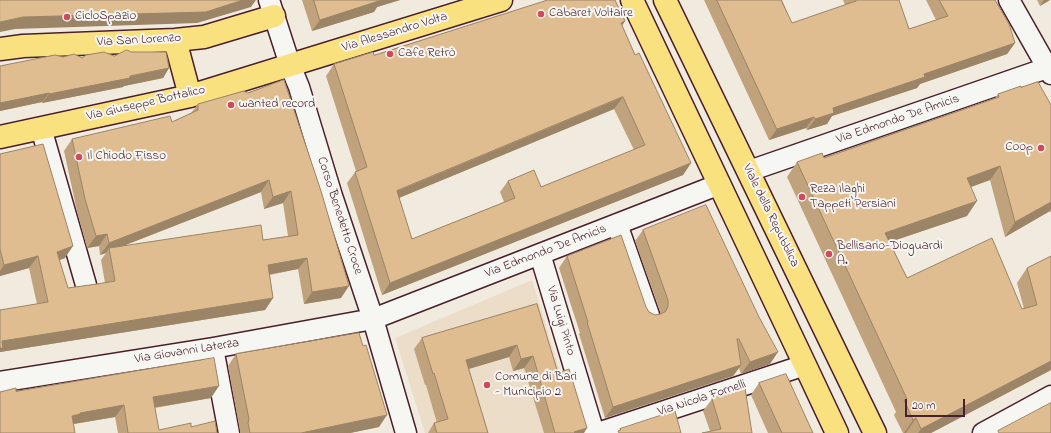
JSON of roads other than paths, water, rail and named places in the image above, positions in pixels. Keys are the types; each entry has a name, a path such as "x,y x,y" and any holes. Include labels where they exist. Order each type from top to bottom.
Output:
{"main road":[{"name":"Via Alessandro Volta","path":"290,65 501,0"},
{"path":"632,0 806,364 837,433"},
{"name":"Viale della Repubblica","path":"665,0 875,433"},
{"name":"Via San Lorenzo","path":"0,49 23,46 175,40 204,37 272,8"},
{"path":"175,40 190,96"},
{"name":"Via Giuseppe Bottalico","path":"0,137 190,96 290,65"}],"street":[{"path":"1009,0 1049,71"},
{"name":"Corso Benedetto Croce","path":"272,8 290,65 300,87 332,196 373,319 406,433"},
{"name":"Via Edmondo De Amicis","path":"749,172 1049,71"},
{"path":"41,128 86,285"},
{"name":"Via Edmondo De Amicis","path":"373,319 720,184"},
{"path":"618,224 649,314"},
{"name":"Via Luigi Pinto","path":"540,254 594,433"},
{"name":"Via Giovanni Laterza","path":"0,382 213,348 373,319"},
{"path":"213,348 230,433"},
{"name":"Via Nicola Fornelli","path":"598,433 806,364"},
{"path":"983,433 1051,396"}],"place":[{"name":"Cabaret Voltaire","path":"541,14"},
{"name":"CicloSpazio","path":"67,17"},
{"name":"Cafe Retrò","path":"390,54"},
{"name":"wanted record","path":"231,105"},
{"name":"Coop","path":"1041,148"},
{"name":"Il Chiodo Fisso","path":"79,157"},
{"name":"Reza Ilaghi Tappeti Persiani","path":"802,197"},
{"name":"Bellisario-Dioguardi A.","path":"829,254"},
{"name":"Comune di Bari - Municipio 2","path":"487,385"}]}
